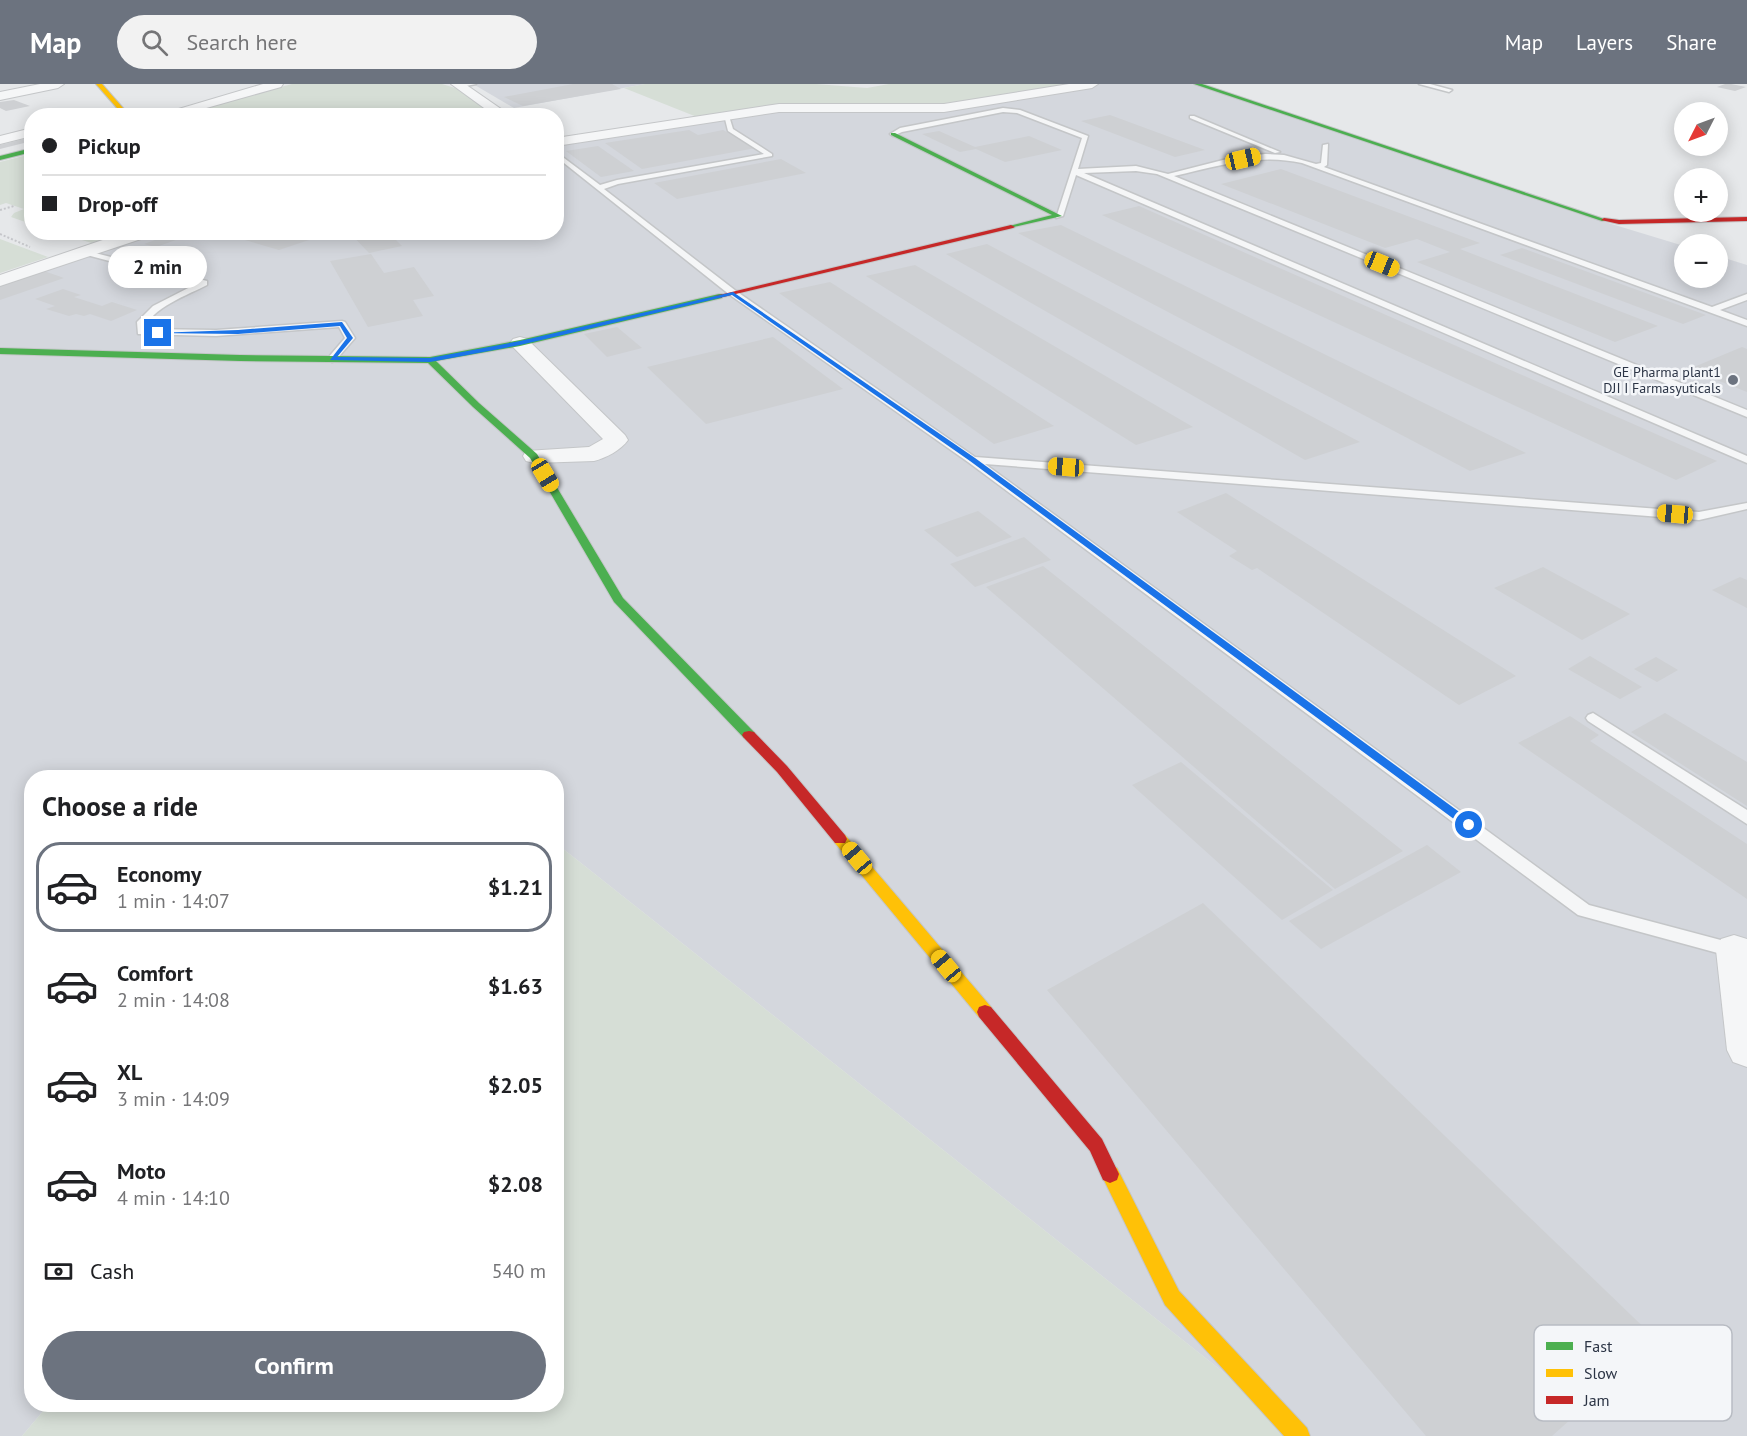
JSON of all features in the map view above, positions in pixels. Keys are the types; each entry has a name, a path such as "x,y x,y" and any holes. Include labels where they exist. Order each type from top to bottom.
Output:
{"street":[{"path":"0,96 58,84"},
{"path":"99,84 121,108"},
{"path":"190,108 278,84"},
{"path":"564,141 726,116 806,107 944,108 1092,84"},
{"path":"1197,84 1597,219 1619,222 1747,219"},
{"path":"464,85 494,108"},
{"path":"0,140 24,134"},
{"path":"893,134 1059,216"},
{"path":"0,158 24,152"},
{"path":"0,351 430,360 520,343 1059,216"},
{"path":"0,281 121,240"},
{"path":"520,343 616,440 594,454 534,456"},
{"path":"430,360 476,405 534,456 618,600 782,769 1096,1145 1172,1298 1299,1436"},
{"path":"1741,952 1747,1050"}],"lane":[{"path":"1422,84 1449,90"},
{"path":"893,134 900,130 1003,110 1018,111 1086,137 1059,216"},
{"path":"599,188 616,182 770,155 730,130 726,116"},
{"path":"1192,117 1286,156 1747,323"},
{"path":"1317,166 1324,165 1326,145"},
{"path":"1167,176 1262,154 1286,156"},
{"path":"564,161 733,293 972,460 1584,910 1741,952"},
{"path":"1074,171 1162,172 1747,414"},
{"path":"1074,171 1747,460"},
{"path":"86,252 204,283 156,308 142,322 141,332 174,334 238,332 342,324 350,338 332,359"},
{"path":"1712,310 1747,297"},
{"path":"972,460 1699,516 1747,506"},
{"path":"1593,718 1747,818"}],"path":[{"path":"0,210 14,206"},
{"path":"0,237 4,236"}],"shaded area":[{"path":"292,84 442,84 455,88 485,108 202,108"},
{"path":"473,84 645,84 514,108"},
{"path":"645,84 816,84 867,88 889,84 1079,84 943,105 803,105 697,117 624,88"},
{"path":"1092,84 1197,84 1572,212 1674,243 1674,288 1728,288 1728,259 1747,265 1747,1436 1304,1436 564,850 564,770 24,770 24,1412 42,1412 22,1436 0,1436 0,281 123,240 564,240 564,143 768,113"},
{"path":"24,156 24,209 6,203 0,205 0,162"},
{"path":"24,209 24,222 11,217 14,213"},
{"path":"0,239 48,257 0,273"},
{"path":"82,240 108,240 95,244"},
{"path":"564,850 1304,1436 22,1436 42,1412 564,1412"}],"building":[{"path":"573,84 612,84 621,89 523,106 504,97"},
{"path":"1725,84 1746,87 1735,91 1717,87"},
{"path":"14,100 30,106 6,111 0,108 0,102"},
{"path":"1110,115 1205,150 1175,157 1081,121"},
{"path":"689,130 698,135 723,130 756,148 642,169 605,143"},
{"path":"939,131 975,147 1029,136 1062,150 1005,162 976,149 960,152 922,134"},
{"path":"24,139 24,143 0,149 0,145"},
{"path":"598,146 634,171 601,177 566,151"},
{"path":"781,159 806,173 677,199 654,183"},
{"path":"1281,169 1480,243 1460,249 1658,326 1615,342 1417,262 1450,252 1417,239 1385,248 1221,184"},
{"path":"1139,206 1717,461 1676,480 1102,215"},
{"path":"1061,225 1526,453 1470,471 1018,233"},
{"path":"155,240 176,240 156,247 144,244"},
{"path":"245,240 309,240 279,250"},
{"path":"357,240 396,240 402,246 369,253"},
{"path":"987,244 1360,442 1305,460 946,254"},
{"path":"124,245 142,250 133,253 116,248"},
{"path":"1522,248 1706,315 1683,324 1500,255"},
{"path":"371,254 384,273 414,267 434,296 413,300 423,316 368,327 330,261"},
{"path":"915,265 1193,427 1136,445 866,276"},
{"path":"44,271 64,278 0,300 0,285"},
{"path":"830,282 1054,426 994,444 779,293"},
{"path":"63,289 81,295 74,297 102,306 112,302 137,310 111,321 90,314 69,316 46,309 55,306 35,299"},
{"path":"617,327 642,348 607,357 584,334"},
{"path":"773,337 843,389 706,424 647,367"},
{"name":"GE Pharma plant1 DJI I Farmasyuticals","path":"1742,347 1747,349 1747,392 1689,369"},
{"path":"1226,493 1516,676 1459,705 1257,568 1252,570 1229,556 1237,551 1177,512"},
{"path":"978,511 1012,537 957,557 924,530"},
{"path":"1024,537 1051,560 975,587 950,564"},
{"path":"1043,566 1403,851 1335,889 986,587"},
{"path":"1543,567 1630,614 1582,640 1494,588"},
{"path":"1740,577 1747,580 1747,608 1712,590"},
{"path":"1590,656 1642,687 1620,699 1568,669"},
{"path":"1656,657 1678,670 1657,682 1634,669"},
{"path":"1665,713 1747,762 1747,806 1631,732"},
{"path":"1570,716 1599,735 1590,741 1747,844 1747,899 1518,743"},
{"path":"1181,762 1333,890 1282,920 1132,785"},
{"path":"1427,845 1461,872 1321,949 1289,921"},
{"path":"1203,903 1641,1325 1534,1325 1534,1421 1569,1421 1552,1436 1426,1436 1047,990"}],"traffic: fast":[{"path":"1197,84 1604,220"},
{"path":"893,134 1059,216 1011,227"},
{"path":"0,158 24,152"},
{"path":"0,351 240,358 430,360 520,343 719,296"},
{"path":"430,360 476,405 534,456 618,600 749,735"}],"traffic: slow":[{"path":"99,84 121,108"},
{"path":"840,839 985,1012"},
{"path":"1110,1174 1172,1298 1299,1436"}],"traffic: jam":[{"path":"1604,220 1619,222 1747,219"},
{"path":"719,296 1011,227"},
{"path":"749,735 782,769 840,839"},
{"path":"985,1012 1096,1145 1110,1174"}],"place":[{"name":"GE Pharma plant1 DJI I Farmasyuticals","path":"1733,380"}],"route":[{"path":"158,333 238,332 342,324 350,338 332,359 430,360 520,343 733,293 972,460 1469,825"}]}
